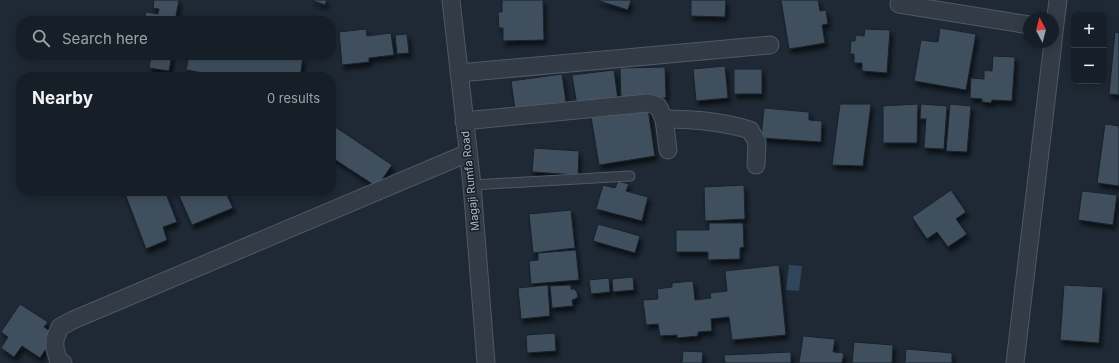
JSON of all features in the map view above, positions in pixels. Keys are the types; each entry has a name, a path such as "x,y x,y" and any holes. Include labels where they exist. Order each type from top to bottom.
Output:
{"street":[{"name":"Magaji Rumfa Road","path":"451,0 472,185 486,363"},
{"path":"1056,12 1058,0"},
{"path":"899,4 1023,23"},
{"path":"459,73 770,45"},
{"path":"1015,363 1051,48"},
{"path":"464,121 648,102 658,106 664,119 668,150"},
{"path":"664,119 690,119 718,122 750,130 757,142 756,165"},
{"path":"63,363 58,359 55,349 55,339 60,328 73,320 468,153"}],"lane":[{"path":"472,185 630,176"}],"water":[{"path":"789,265 802,266 799,291 786,290"}],"building":[{"path":"154,0 179,0 176,16 145,16 146,12 158,14 159,9 153,8"},
{"path":"311,0 327,0 325,5"},
{"path":"502,0 543,0 544,40 503,41 503,28 499,28 498,12 502,12"},
{"path":"596,0 631,0 628,10"},
{"path":"691,0 726,0 725,17 691,16"},
{"path":"781,0 818,0 820,11 826,10 828,24 822,25 825,43 789,49"},
{"path":"940,28 976,34 966,90 914,81 921,40 938,42"},
{"path":"366,29 367,36 391,33 394,55 369,58 369,62 342,65 339,32"},
{"path":"865,29 890,30 887,73 862,71 862,63 854,63 854,54 850,54 851,41 855,41 856,35 864,36"},
{"path":"1115,32 1119,33 1119,95 1109,94"},
{"path":"407,34 409,53 397,54 395,35"},
{"path":"993,56 1015,57 1012,101 992,100 991,103 982,102 982,99 970,98 971,78 984,79 984,70 992,71"},
{"path":"150,60 171,60 169,71 149,68"},
{"path":"188,60 303,60 301,72 197,72 186,70"},
{"path":"725,66 728,98 696,101 693,69"},
{"path":"665,67 666,98 621,99 620,68"},
{"path":"734,69 762,69 762,94 734,94"},
{"path":"614,70 618,100 577,106 572,75"},
{"path":"562,74 566,102 515,109 511,81"},
{"path":"840,104 871,104 863,166 832,165"},
{"path":"918,104 917,143 883,143 883,106"},
{"path":"921,104 947,106 944,149 924,148 926,119 920,119"},
{"path":"950,104 971,106 967,152 946,151"},
{"path":"764,108 809,112 809,120 822,121 821,142 761,138"},
{"path":"648,109 655,156 599,165 591,117"},
{"path":"1105,124 1119,126 1119,186 1097,183"},
{"path":"336,127 392,165 377,187 336,160"},
{"path":"534,148 579,151 578,175 532,172"},
{"path":"618,181 629,184 626,191 648,197 642,221 596,209 603,185 615,188"},
{"path":"744,185 745,219 705,221 704,187"},
{"path":"951,190 966,212 956,219 967,234 948,247 937,232 927,239 912,217"},
{"path":"1082,191 1117,195 1113,225 1078,220"},
{"path":"126,196 167,196 177,222 163,227 167,240 146,249"},
{"path":"179,196 227,196 233,208 192,225"},
{"path":"571,210 575,248 533,253 529,214"},
{"path":"709,223 743,223 744,247 740,248 740,259 708,260 708,252 676,252 676,230 709,230"},
{"path":"598,224 640,236 635,253 593,241"},
{"path":"576,250 579,280 531,284 529,261 538,260 538,253"},
{"path":"779,265 786,335 732,340 729,317 711,319 712,331 698,332 698,336 677,338 677,335 660,336 658,324 646,325 643,300 658,299 657,289 672,287 672,283 693,281 695,300 711,298 710,293 727,291 725,271"},
{"path":"633,277 634,290 613,292 612,279"},
{"path":"609,278 610,292 591,294 589,280"},
{"path":"548,285 550,316 521,319 518,288"},
{"path":"571,285 571,289 574,289 577,292 578,297 572,300 573,306 552,308 550,286"},
{"path":"1064,285 1103,287 1099,343 1060,340"},
{"path":"20,304 48,322 44,327 55,335 40,358 22,346 14,357 1,348 8,337 1,332"},
{"path":"555,333 556,351 527,353 526,335"},
{"path":"803,336 835,339 833,352 844,353 842,363 799,363"},
{"path":"854,342 893,345 892,363 852,363"},
{"path":"906,349 952,353 952,363 905,363"},
{"path":"683,351 703,352 702,363 682,363"},
{"path":"791,352 791,363 725,363 724,355"}]}
